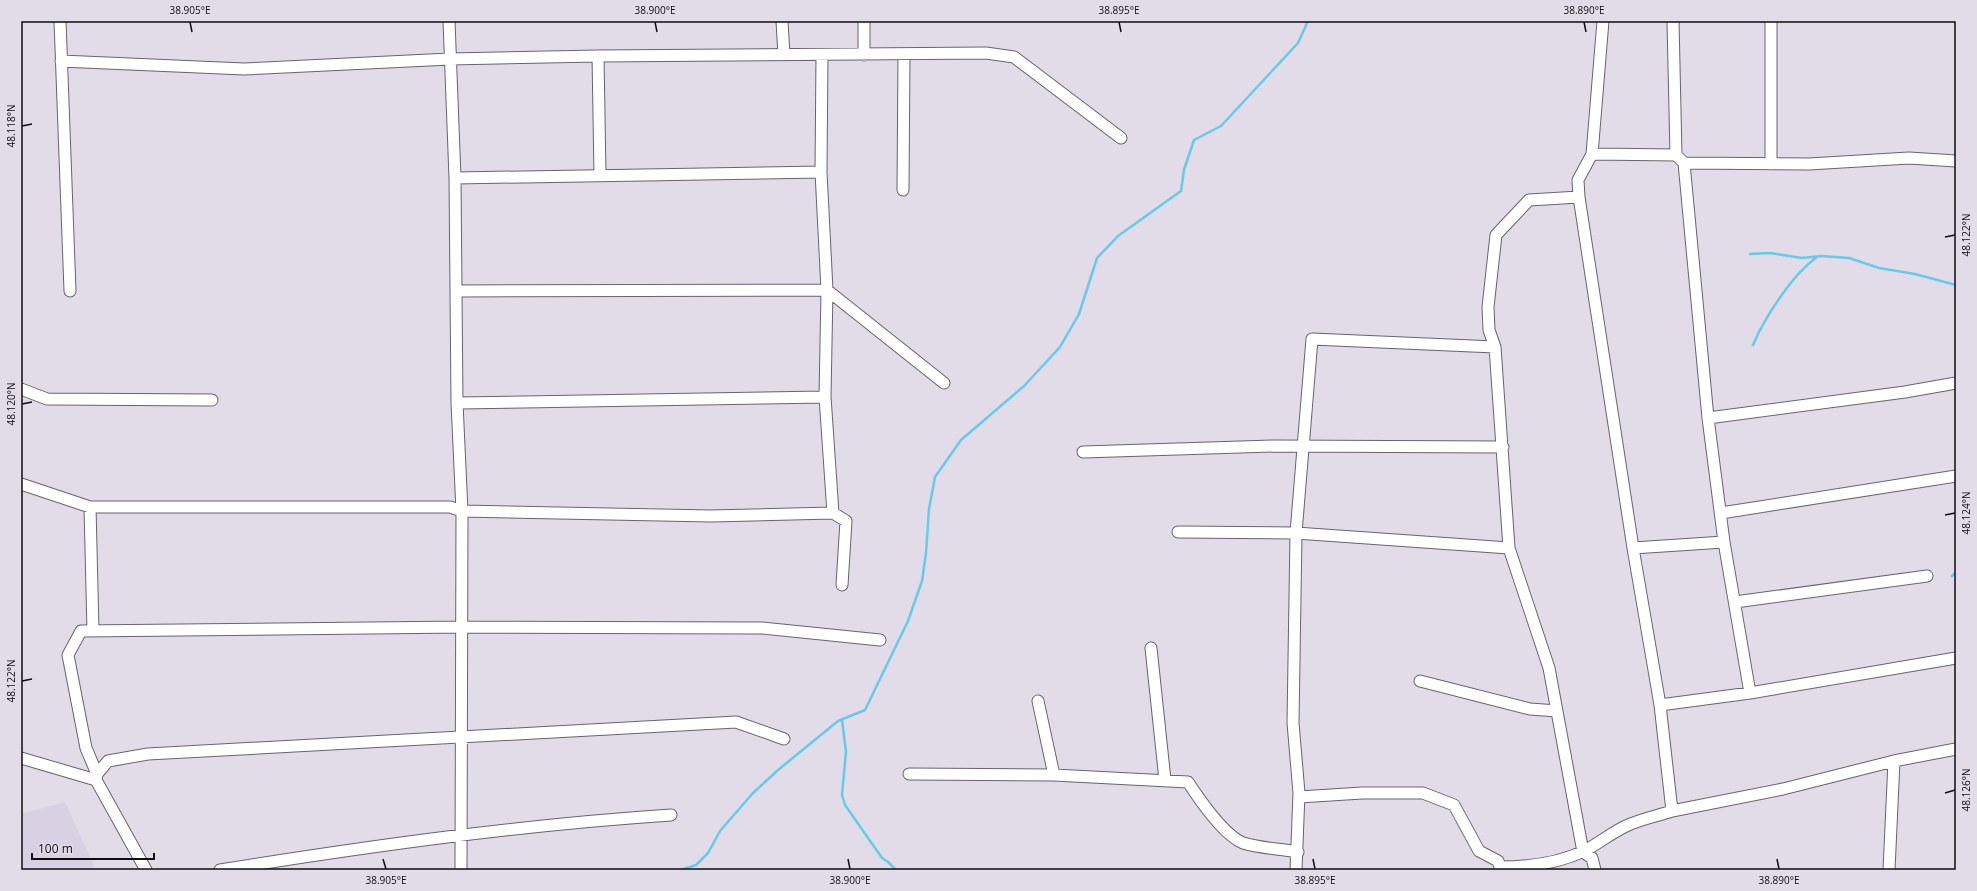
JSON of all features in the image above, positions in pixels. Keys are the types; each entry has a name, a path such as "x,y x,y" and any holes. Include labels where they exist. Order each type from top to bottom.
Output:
{"street":[{"path":"60,21 70,291"},
{"path":"449,21 455,178 457,403 462,511 460,738 461,870"},
{"path":"782,21 784,55"},
{"path":"864,21 864,55"},
{"path":"1603,21 1592,154 1578,180 1579,197 1633,548 1660,705 1672,811"},
{"path":"1673,21 1680,159 1708,418 1724,542 1750,693"},
{"path":"1771,164 1772,21"},
{"path":"61,61 244,69 450,59 598,56 986,53 1014,57 1121,138"},
{"path":"903,190 904,54"},
{"path":"822,55 821,172 827,290 825,397 833,513"},
{"path":"598,56 600,175"},
{"path":"1592,154 1771,164 1809,164 1909,158 1956,161"},
{"path":"455,178 821,172"},
{"path":"1579,197 1529,200 1496,235 1488,307 1490,330 1494,347 1503,446 1509,548 1549,668 1583,852 1592,858 1594,870"},
{"path":"457,291 827,290 944,383"},
{"path":"1296,870 1298,852 1299,797 1293,723 1296,533 1312,339 1494,347"},
{"path":"1708,418 1905,392 1956,383"},
{"path":"21,389 47,399 212,400"},
{"path":"457,403 825,397"},
{"path":"1084,452 1304,447 1503,446"},
{"path":"1721,513 1956,476"},
{"path":"21,484 90,507 450,507 462,511 711,516 833,513 846,521 842,585"},
{"path":"90,507 93,631"},
{"path":"1178,532 1296,533 1509,548"},
{"path":"1633,548 1724,542"},
{"path":"1735,602 1927,576"},
{"path":"146,870 97,777 86,748 68,654 80,631 462,627 762,628 880,640"},
{"path":"1151,648 1165,780"},
{"path":"1660,705 1750,693 1956,658"},
{"path":"1420,681 1530,709 1557,712"},
{"path":"1038,701 1054,776"},
{"path":"97,777 108,761 148,754 736,722 784,739"},
{"path":"1299,797 1362,793 1422,793 1454,805 1479,851 1498,861 1500,869 1531,865 1560,859 1583,852 1625,827 1672,811 1783,789 1894,761 1956,749"},
{"path":"21,758 97,777"},
{"path":"1889,870 1894,761"},
{"path":"909,774 1054,776 1188,782 1195,794 1227,831 1243,842 1298,852"},
{"path":"220,870 460,834 576,821 671,815"}],"shaded area":[{"path":"65,802 96,870 21,870 21,814"}],"waterway":[{"path":"680,870 696,865 708,853 720,831 753,793 778,770 838,721 865,710 908,621 922,581 926,553 929,509 935,477 961,440 1024,386 1060,347 1079,314 1097,258 1118,236 1181,191 1184,170 1194,140 1221,126 1298,43 1308,21"},
{"path":"1750,254 1770,253 1802,258 1821,256 1849,258 1879,268 1915,274 1956,285"},
{"path":"1753,345 1780,297 1798,274 1817,257"},
{"path":"1952,576 1956,572"},
{"path":"842,720 846,752 842,795 845,805 882,858 896,870"}]}
